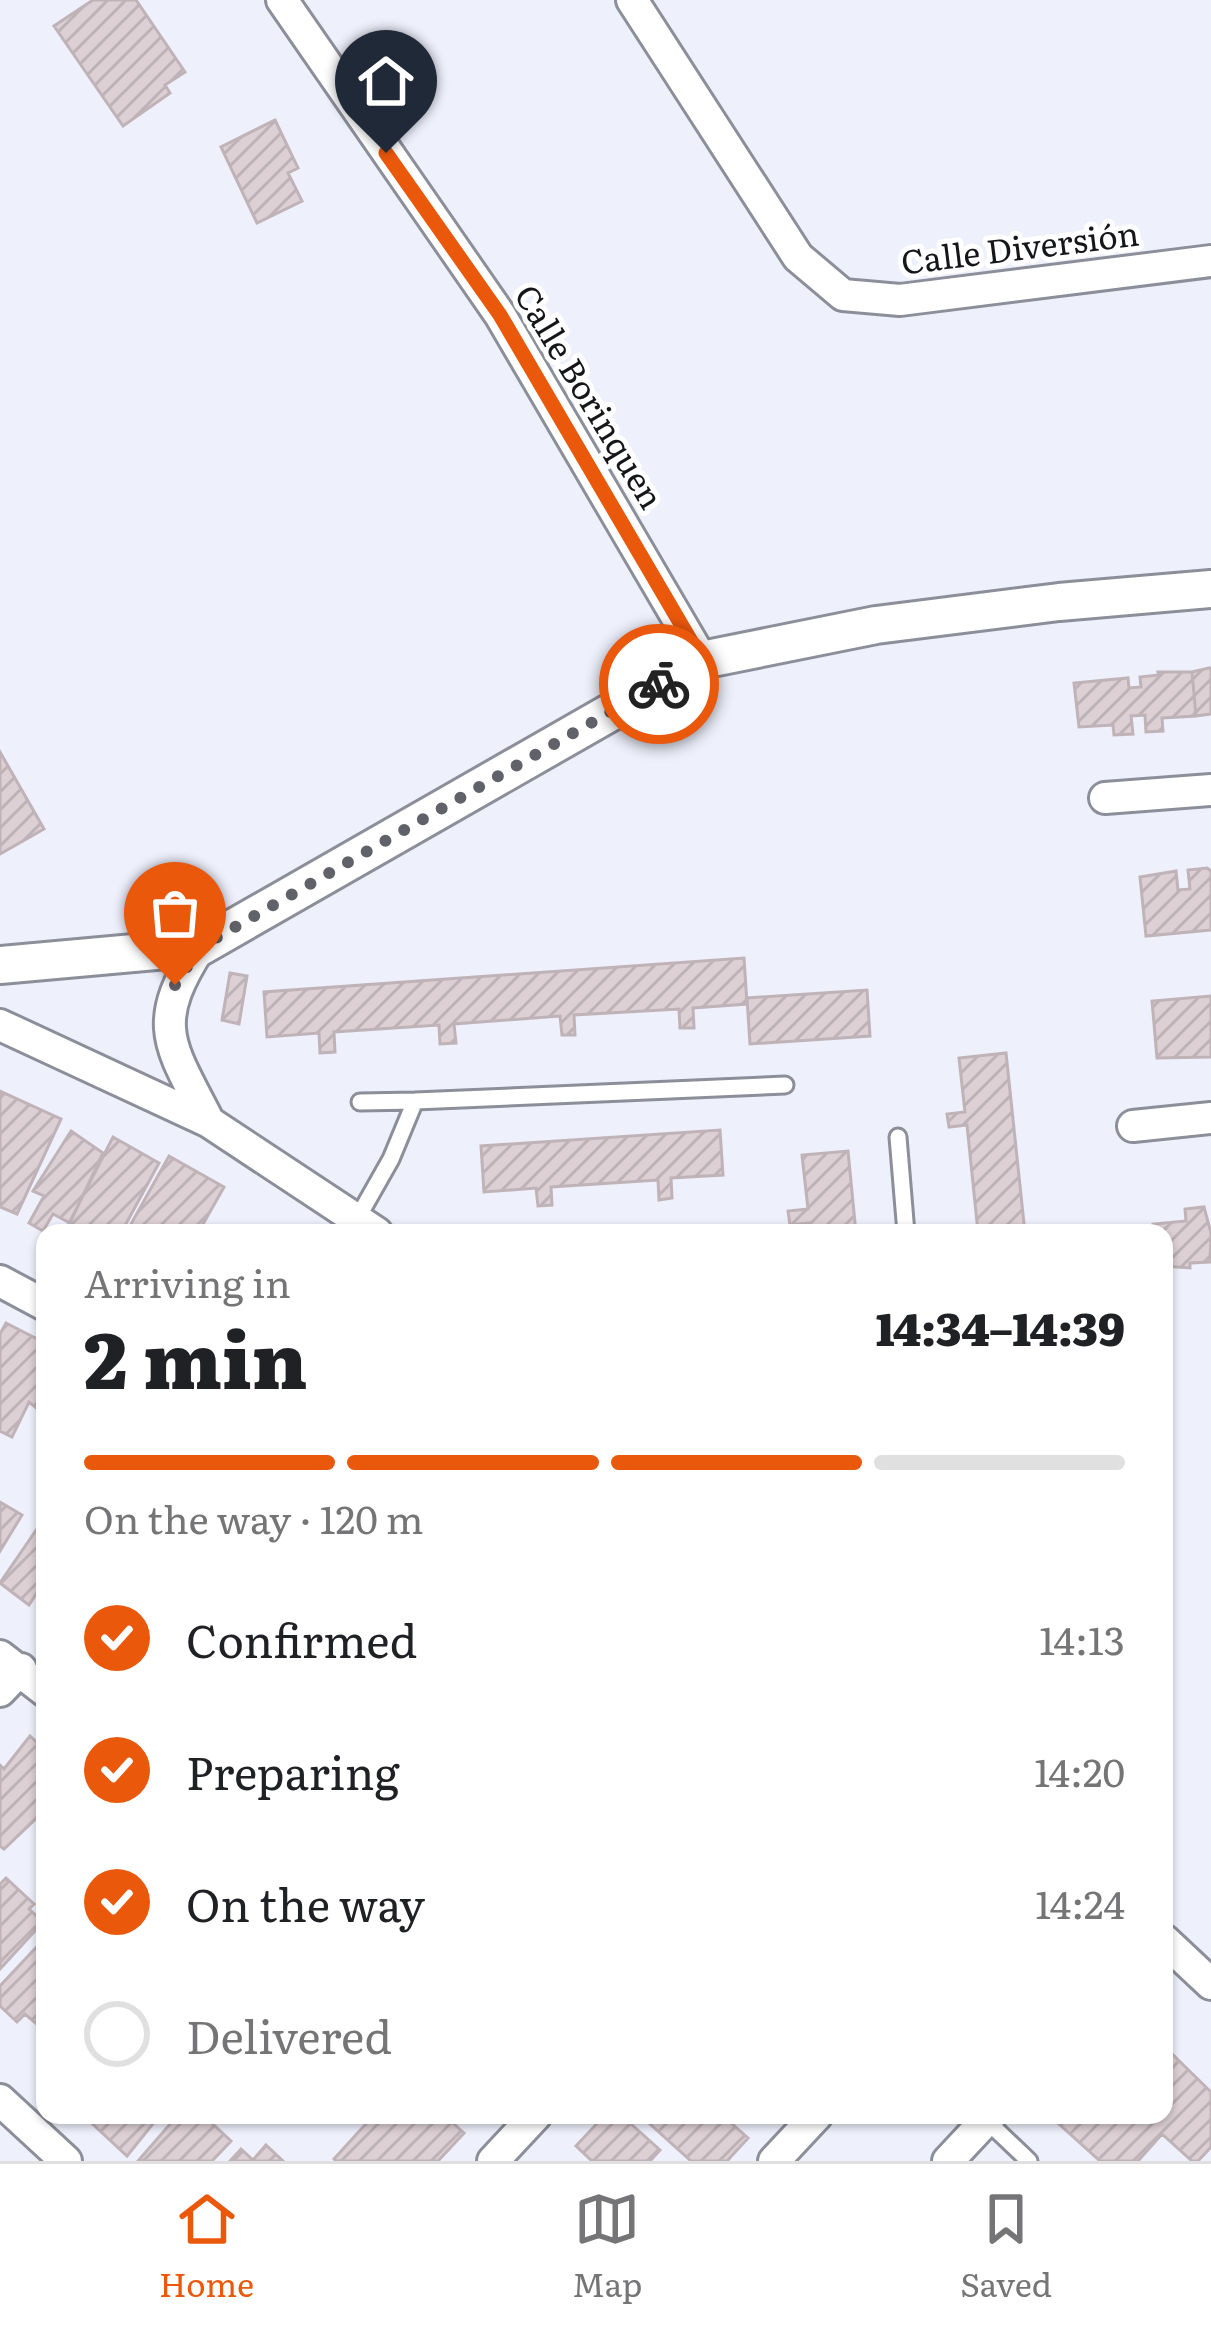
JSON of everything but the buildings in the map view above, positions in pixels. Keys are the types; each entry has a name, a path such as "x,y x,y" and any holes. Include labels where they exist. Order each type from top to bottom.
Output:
{"street":[{"name":"Calle Borinquen","path":"281,0 500,315 702,660"},
{"name":"Calle Diversión","path":"632,0 798,257 843,296 900,300 1211,261"},
{"path":"0,965 200,947 702,660 876,625 1211,589"},
{"path":"1105,798 1211,790"},
{"path":"200,947 175,985 167,1025 209,1122"},
{"path":"0,1024 209,1122 364,1224"},
{"path":"1133,1126 1211,1118"},
{"path":"0,1281 36,1300"},
{"path":"7,1672 36,1686"},
{"path":"1173,1948 1211,1984"},
{"path":"0,2100 66,2161"},
{"path":"493,2161 518,2124"},
{"path":"774,2161 809,2124"},
{"path":"948,2161 982,2124"}],"lane":[{"path":"360,1102 785,1085"},
{"path":"368,1224 415,1100"},
{"path":"898,1136 905,1224"},
{"path":"994,2124 1029,2161"}],"way so far":[{"path":"175,985 200,947 659,684"}],"route":[{"path":"386,153 500,315 702,660 659,684"}]}
